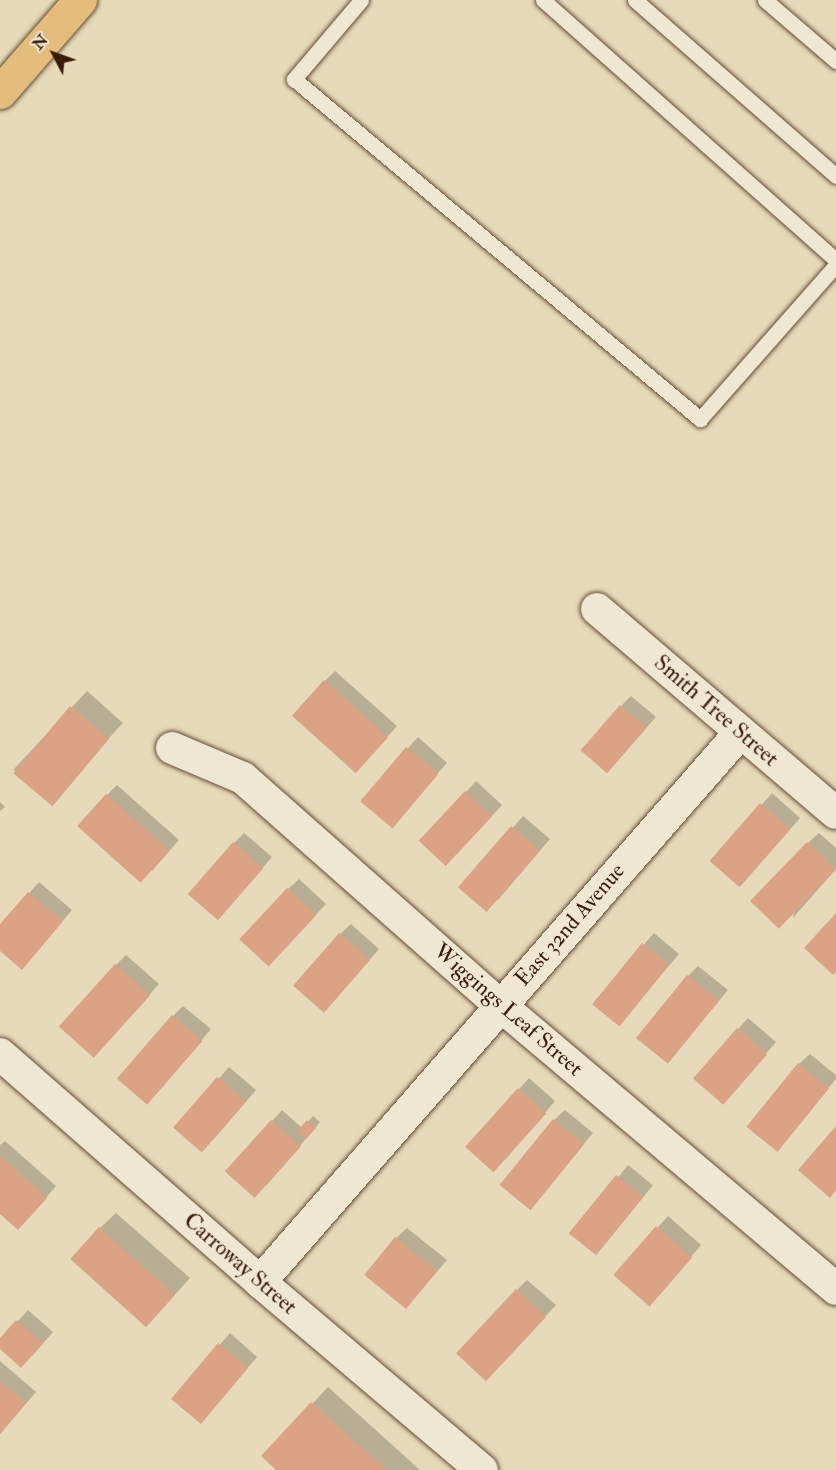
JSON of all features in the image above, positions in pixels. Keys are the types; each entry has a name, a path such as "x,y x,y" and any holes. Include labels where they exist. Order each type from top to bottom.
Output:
{"main road":[{"path":"0,92 80,0"}],"street":[{"name":"Smith Tree Street","path":"597,609 836,813"},
{"name":"East 32nd Avenue","path":"260,1282 740,733"},
{"name":"Wiggings Leaf Street","path":"172,748 243,778 500,1005 836,1289"},
{"name":"Carroway Street","path":"0,1054 260,1282 482,1470"}],"lane":[{"path":"361,0 294,79 700,419 836,265"},
{"path":"543,0 836,260"},
{"path":"635,0 836,176"},
{"path":"765,0 836,61"}],"building":[{"path":"324,680 388,738 356,773 292,716"},
{"path":"620,705 646,728 607,773 581,750"},
{"path":"70,706 109,739 53,806 13,773"},
{"path":"406,747 438,774 393,828 360,801"},
{"path":"465,791 492,816 446,866 419,841"},
{"path":"106,794 169,851 140,883 77,826"},
{"path":"760,803 790,829 740,887 709,861"},
{"path":"511,826 540,851 487,912 458,887"},
{"path":"233,842 263,868 218,920 188,894"},
{"path":"807,842 836,870 779,929 750,901"},
{"path":"287,888 316,915 269,966 239,939"},
{"path":"28,892 63,921 22,970 0,951 0,924"},
{"path":"836,913 836,972 833,975 804,948"},
{"path":"339,933 370,960 324,1013 293,986"},
{"path":"642,943 669,965 619,1026 592,1004"},
{"path":"115,964 150,995 94,1058 59,1026"},
{"path":"687,975 719,1001 668,1064 636,1038"},
{"path":"172,1015 202,1041 147,1105 117,1078"},
{"path":"737,1028 767,1054 723,1105 693,1079"},
{"path":"798,1063 829,1088 777,1152 746,1127"},
{"path":"217,1077 246,1102 202,1152 173,1128"},
{"path":"518,1088 546,1113 493,1172 465,1147"},
{"path":"553,1119 584,1144 531,1210 500,1185"},
{"path":"271,1120 301,1147 255,1198 225,1171"},
{"path":"307,1120 316,1128 306,1139 297,1131"},
{"path":"836,1126 836,1190 830,1198 798,1170"},
{"path":"0,1156 47,1198 18,1230 0,1214"},
{"path":"616,1175 643,1197 596,1255 569,1233"},
{"path":"656,1226 692,1257 650,1307 613,1275"},
{"path":"99,1227 175,1295 146,1327 70,1259"},
{"path":"395,1237 437,1271 406,1309 364,1275"},
{"path":"516,1289 546,1317 486,1381 456,1353"},
{"path":"16,1320 43,1343 21,1368 0,1349 0,1338"},
{"path":"218,1343 248,1368 201,1424 171,1399"},
{"path":"0,1381 26,1403 0,1434"},
{"path":"311,1402 387,1470 276,1470 261,1456"}]}
